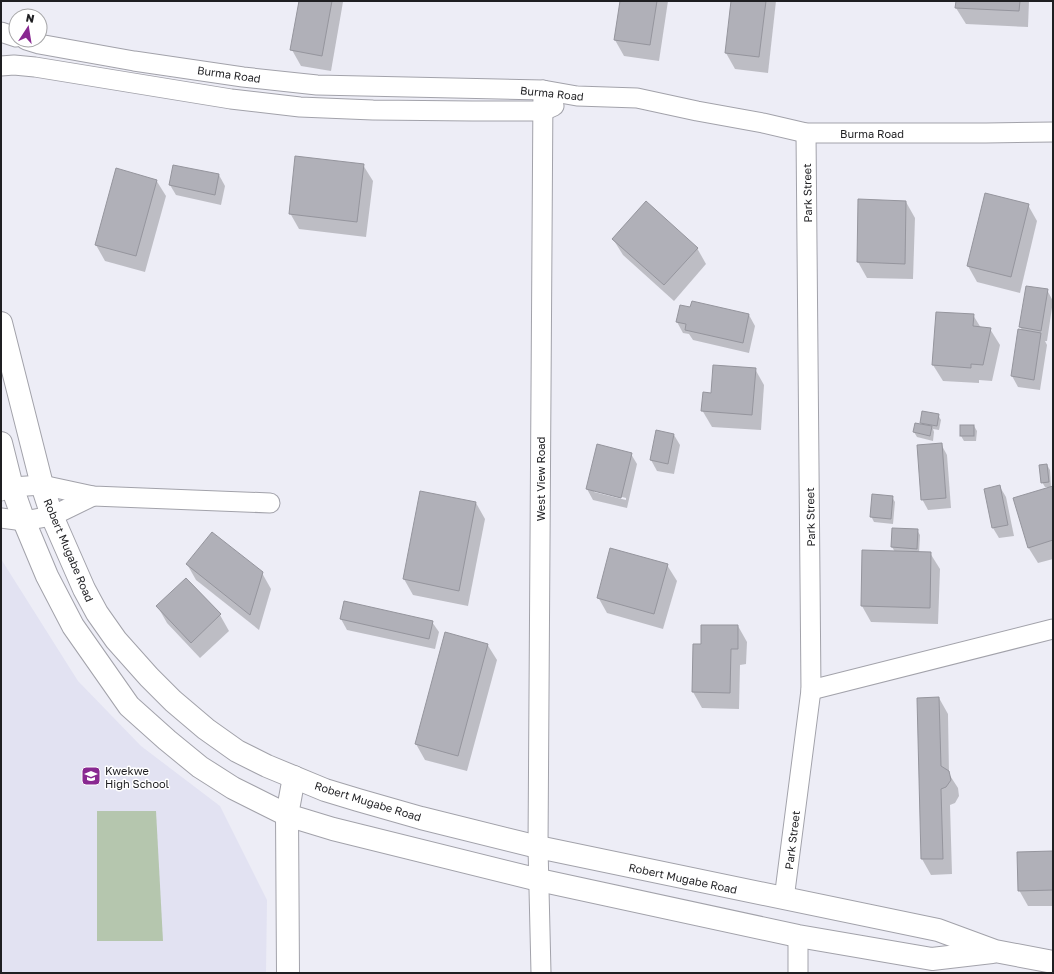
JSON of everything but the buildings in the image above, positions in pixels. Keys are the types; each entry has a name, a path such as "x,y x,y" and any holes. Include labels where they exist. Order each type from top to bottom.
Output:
{"main road":[{"name":"Robert Mugabe Road","path":"1,323 42,486 52,516 84,589 116,640 149,677 173,701 206,729 237,751 267,766 325,790 421,818 538,847 938,930 995,951 1053,962"},
{"name":"Robert Mugabe Road","path":"1,443 6,489 24,521 47,576 73,626 129,706 200,767 233,788 287,815 341,831 539,880 798,936 932,959 995,951"},
{"path":"288,973 287,815 294,777"}],"street":[{"name":"Burma Road","path":"48,46 134,61 281,81 353,86 543,90 577,96 637,98 806,133 1053,132"},
{"path":"1,66 14,65 34,67 231,99 300,107 388,110 543,111 577,96"},
{"name":"West View Road","path":"538,847 543,90"},
{"name":"Park Street","path":"784,899 811,690 806,133"},
{"path":"6,489 42,486 93,496 270,503"},
{"path":"1,518 24,521 52,516 93,496"},
{"path":"811,690 1053,629"},
{"path":"538,847 541,973"},
{"path":"798,936 798,973"}],"shaded area":[{"name":"Kwekwe High School","path":"1,559 78,681 141,746 220,806 267,900 266,973 1,973"}],"green space":[{"path":"97,811 156,811 163,941 97,941"}],"place":[{"name":"Kwekwe High School","path":"91,776"}]}
